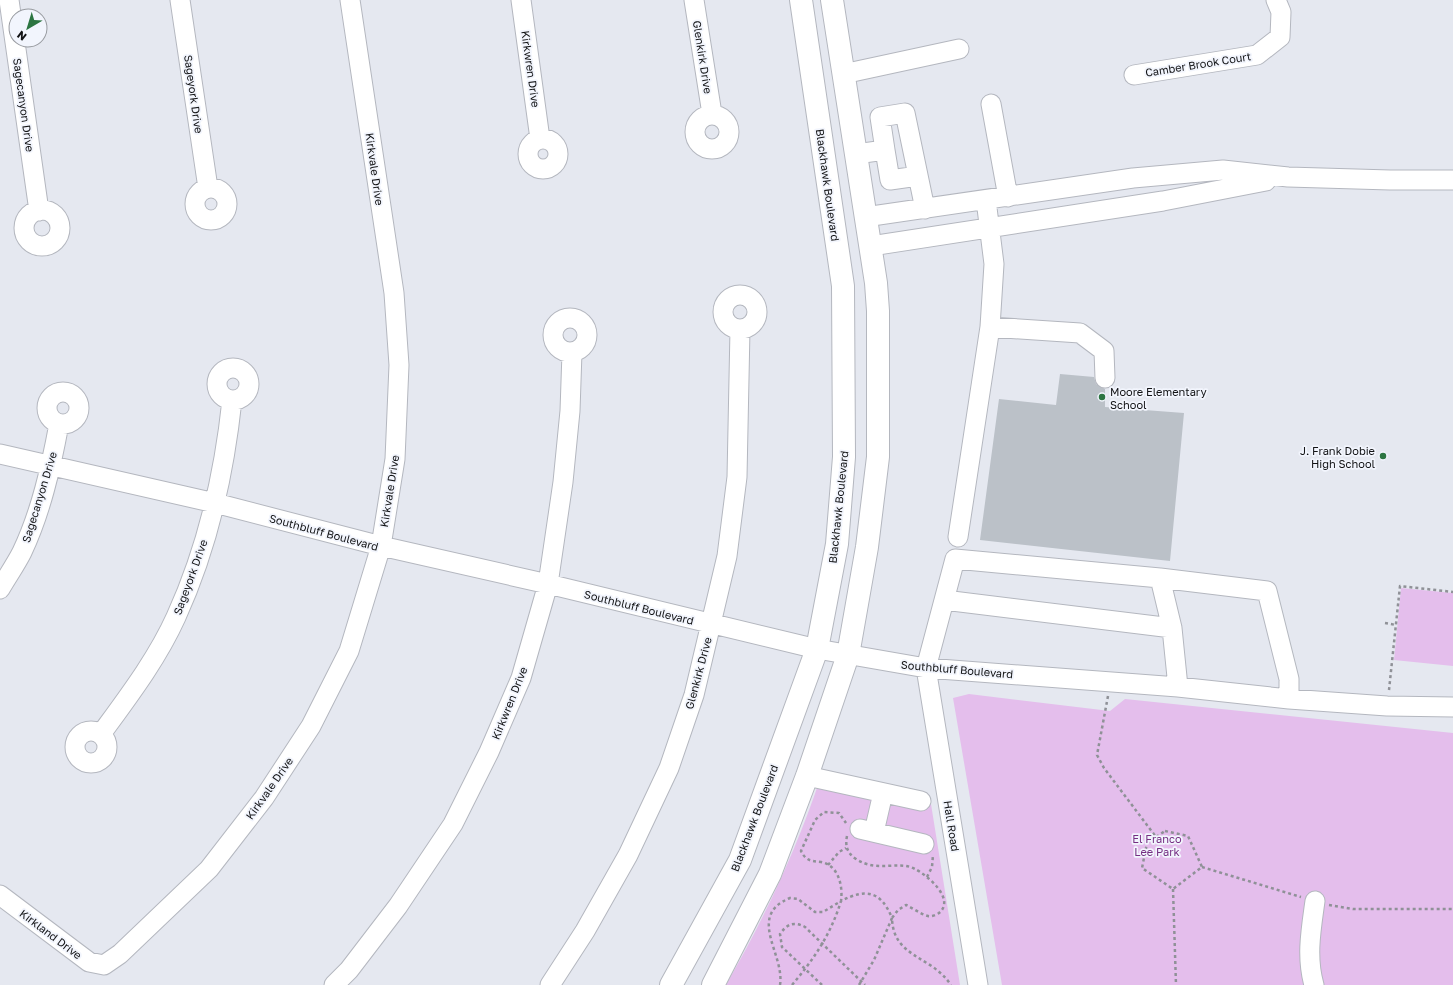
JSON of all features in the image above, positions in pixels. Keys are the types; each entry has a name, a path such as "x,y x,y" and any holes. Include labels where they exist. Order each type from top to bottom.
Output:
{"main road":[{"name":"Blackhawk Boulevard","path":"671,985 740,860 817,649 836,544 844,457 845,312 843,286 801,0"},
{"path":"712,985 770,874 807,776 848,655 866,547 878,458 878,311 871,246 865,217 832,0"},
{"path":"836,237 865,217"},
{"path":"836,237 871,246"},
{"path":"836,544 866,547"},
{"path":"740,860 770,874"}],"street":[{"name":"Sagecanyon Drive","path":"9,0 39,211"},
{"name":"Sageyork Drive","path":"180,0 208,188"},
{"name":"Kirkvale Drive","path":"104,965 120,954 209,868 268,791 311,726 349,651 381,546 395,459 399,365 394,293 350,0"},
{"name":"Kirkwren Drive","path":"521,0 540,139"},
{"name":"Glenkirk Drive","path":"694,0 712,114"},
{"name":"Camber Brook Court","path":"1134,75 1257,55 1280,37 1281,12 1276,0"},
{"path":"843,74 959,49"},
{"path":"991,104 1008,197"},
{"path":"918,176 890,180 880,117 905,113 925,209"},
{"path":"856,154 885,150"},
{"path":"865,217 1133,178 1223,170 1288,177 1453,180"},
{"path":"871,246 1163,201 1288,177"},
{"path":"958,537 990,327 994,264 986,200"},
{"path":"990,327 1080,333 1104,351 1105,378"},
{"name":"Glenkirk Drive","path":"550,985 585,931 628,855 669,768 694,695 727,556 737,477 740,329"},
{"name":"Kirkwren Drive","path":"334,985 349,970 398,906 453,824 489,752 521,678 548,584 563,482 570,411 572,352"},
{"name":"Sageyork Drive","path":"101,734 142,677 176,618 199,560 215,503 227,451 232,400"},
{"name":"Sagecanyon Drive","path":"0,589 22,552 37,512 51,465 59,424"},
{"name":"Southbluff Boulevard","path":"0,454 215,503 381,546 548,584 711,625 848,655 926,668 1111,681 1288,699 1387,706 1453,707"},
{"path":"926,668 955,559 1160,578 1267,592 1289,679 1288,699"},
{"path":"1160,578 1172,628 1178,687"},
{"path":"944,600 1172,628"},
{"name":"Hall Road","path":"926,668 978,985"},
{"path":"807,776 922,801"},
{"path":"883,793 857,829 924,844"},
{"name":"Kirkland Drive","path":"0,895 89,962 104,965"},
{"path":"1314,985 1310,970 1310,941 1315,901"}],"path":[{"path":"1388,698 1400,586 1453,592"},
{"path":"1385,624 1396,625"},
{"path":"1111,681 1097,755 1104,768 1156,837"},
{"path":"792,985 823,945 841,901 840,881 836,873 828,865 813,862 804,858 801,851 815,820 824,812 839,813 857,829 846,848 832,859 828,865"},
{"path":"1165,831 1188,836 1202,867 1173,889 1142,868 1147,843 1165,831"},
{"path":"846,848 851,856 872,866 906,866 914,868 935,884 942,893 944,903 941,911 936,915 929,917 906,905 898,910 892,918 874,960 859,985"},
{"path":"1173,889 1176,985"},
{"path":"780,985 781,975 778,959 770,941 768,929 770,918 778,906 790,898 798,899 815,912 823,912 841,901 857,894 872,894 886,904 892,918 892,927 896,938 913,955 937,968 951,985"},
{"path":"822,985 782,947 780,934 784,928 794,923 800,924 865,985"}],"green space":[{"path":"1401,588 1453,593 1453,666 1394,660"},
{"name":"El Franco Lee Park","path":"969,694 1110,711 1125,699 1453,733 1453,985 1002,985 953,698"},
{"path":"820,779 931,804 960,985 726,985 766,910 790,858"}],"building":[{"path":"1060,374 1094,377 1096,384 1105,389 1105,407 1184,413 1170,561 980,540 999,399 1056,405"}],"place":[{"name":"Moore Elementary School","path":"1102,397"},
{"name":"J. Frank Dobie High School","path":"1383,456"}]}
